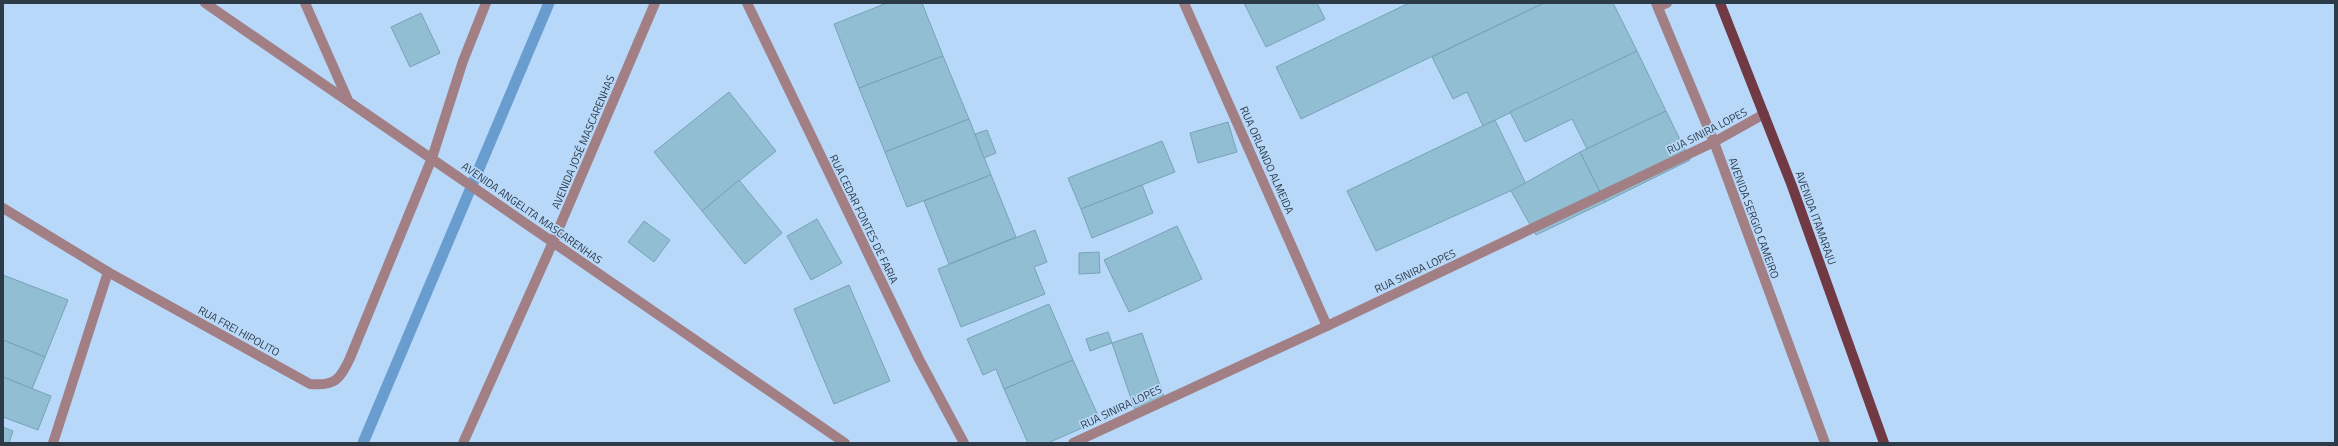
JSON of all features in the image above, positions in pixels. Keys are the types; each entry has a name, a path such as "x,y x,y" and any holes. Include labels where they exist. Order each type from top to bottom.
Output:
{"main road":[{"name":"AVENIDA ITAMARAJU","path":"1720,3 1792,186 1884,443"}],"street":[{"name":"AVENIDA ANGELITA MASCARENHAS","path":"205,3 347,99 518,219 845,443"},
{"path":"305,3 347,99"},
{"path":"432,158 463,61 486,3"},
{"name":"AVENIDA JOSÉ MASCARENHAS","path":"462,443 553,242 655,3"},
{"name":"RUA CEDAR FONTES DE FARIA","path":"747,3 919,359 964,443"},
{"name":"RUA ORLANDO ALMEIDA","path":"1184,3 1327,326"},
{"name":"AVENIDA SERGIO CAMEIRO","path":"1661,4 1714,142 1825,443"},
{"name":"RUA SINIRA LOPES","path":"1073,443 1327,326 1714,142 1764,114"},
{"name":"RUA FREI HIPOLITO","path":"3,208 108,272 310,384 323,385 335,382 344,373 432,158"},
{"path":"53,443 108,272"}],"building":[{"path":"887,3 922,3 943,56 859,88 834,24"},
{"path":"1244,3 1317,3 1325,19 1266,47"},
{"path":"1409,3 1544,3 1301,119 1276,67"},
{"path":"1544,3 1613,3 1637,51 1483,126 1467,92 1453,99 1432,57"},
{"path":"421,13 440,53 410,67 391,27"},
{"path":"1637,51 1666,111 1587,149 1572,119 1525,142 1510,112"},
{"path":"943,56 969,119 885,152 859,88"},
{"path":"729,92 776,151 702,211 654,152"},
{"path":"1666,111 1690,160 1605,202 1580,152"},
{"path":"969,119 991,175 907,207 885,152"},
{"path":"1495,120 1526,184 1376,251 1347,191"},
{"path":"1228,122 1237,152 1198,163 1190,133"},
{"path":"987,130 996,153 984,158 975,134"},
{"path":"1162,141 1175,172 1081,209 1068,178"},
{"path":"1580,152 1605,202 1536,235 1511,191"},
{"path":"991,175 1016,237 949,264 924,201"},
{"path":"739,180 782,233 745,264 702,211"},
{"path":"1142,185 1153,213 1092,238 1081,209"},
{"path":"817,219 842,263 811,280 787,236"},
{"path":"644,221 670,240 654,262 628,242"},
{"path":"1177,226 1202,279 1129,312 1104,260"},
{"path":"1035,230 1047,262 1034,267 1045,294 961,327 938,269"},
{"path":"1099,252 1100,273 1079,274 1079,253"},
{"path":"3,275 68,300 45,357 3,340"},
{"path":"849,285 890,381 834,404 794,309"},
{"path":"1049,304 1073,360 1004,389 996,369 983,375 967,339"},
{"path":"1108,332 1112,343 1090,351 1086,339"},
{"path":"1142,333 1165,400 1135,410 1112,343"},
{"path":"3,340 45,357 32,389 3,377"},
{"path":"1073,360 1100,420 1048,443 1028,443 1004,389"},
{"path":"3,377 51,396 38,430 3,417"},
{"path":"3,427 13,431 9,443 3,443"}],"waterway":[{"path":"363,443 549,3"}]}
